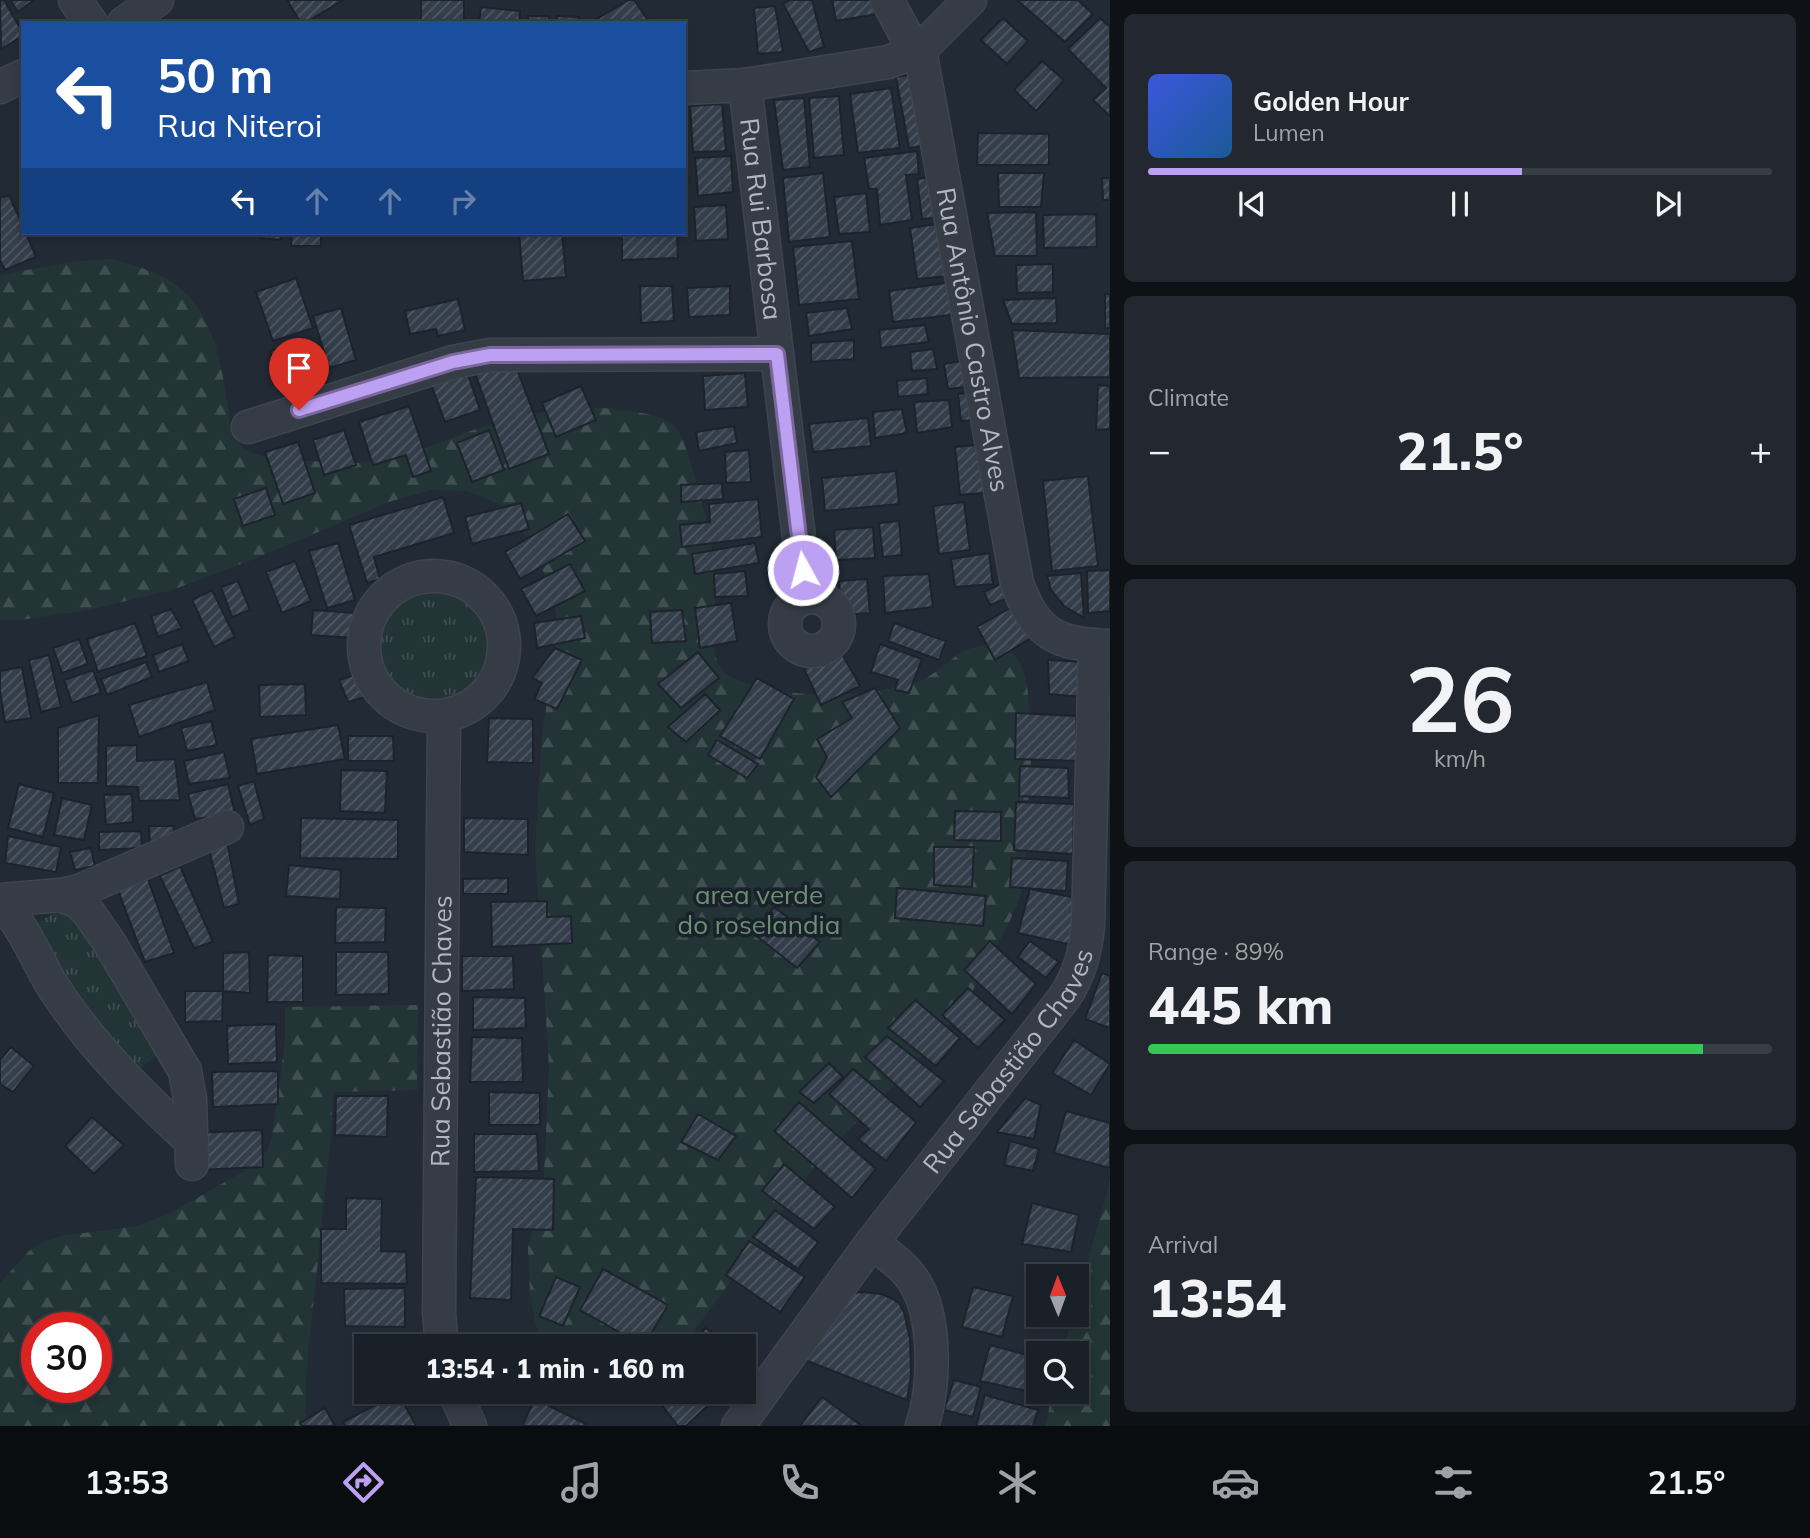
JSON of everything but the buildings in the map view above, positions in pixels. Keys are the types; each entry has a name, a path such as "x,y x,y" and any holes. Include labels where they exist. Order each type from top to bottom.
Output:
{"street":[{"path":"75,0 90,21"},
{"path":"127,21 157,0"},
{"name":"Rua Antônio Castro Alves","path":"887,0 907,37 920,50 1017,583 1030,613 1040,626 1068,642 1102,645"},
{"path":"686,88 745,85 888,62 920,50 970,0"},
{"path":"0,87 21,77"},
{"name":"Rua Rui Barbosa","path":"745,85 806,597"},
{"path":"248,426 453,362 490,355 777,354"},
{"path":"421,578 453,579 472,588 494,610 503,630 503,661 489,690 473,704 444,716 414,713 388,699 375,684 365,656 367,625 377,606 392,591 421,578"},
{"name":"Rua Sebastião Chaves","path":"738,1426 872,1242 1064,998 1078,976 1088,927 1102,645"},
{"name":"Rua Sebastião Chaves","path":"441,1334 444,716"},
{"path":"0,903 61,895 94,886 228,827"},
{"path":"0,903 13,914 54,987 116,1069 192,1153 188,1087 180,1061 88,912 78,902 61,895"},
{"path":"872,1242 915,1282 924,1303 932,1372 931,1396 922,1426"},
{"path":"460,1404 470,1426"}],"green space":[{"name":"area verde do roselandia","path":"113,259 136,266 173,283 189,297 211,332 222,372 233,434 243,447 256,454 334,463 379,461 408,454 502,421 576,408 621,410 651,415 670,422 685,446 710,537 715,578 713,637 717,661 726,673 736,679 797,693 854,694 919,681 964,652 982,646 1005,649 1019,661 1028,690 1032,746 1024,878 1011,918 970,995 944,1031 817,1164 692,1334 540,1334 535,1322 530,1295 528,1248 544,1177 549,1066 535,848 542,735 558,631 555,606 539,559 527,537 503,506 468,491 431,490 392,501 172,590 84,611 20,620 0,620 0,275 78,261"},
{"path":"434,585 458,590 479,603 492,624 497,648 492,672 479,693 458,706 434,711 410,706 389,693 376,672 371,648 376,624 389,603 410,590"},
{"path":"74,902 168,1047 130,1076 28,928"},
{"path":"418,1005 417,1090 333,1092 306,1375 306,1426 0,1426 0,1283 29,1251 43,1242 61,1236 137,1226 171,1213 244,1171 267,1151 272,1137 285,1042 285,1007"},
{"path":"1110,1182 1110,1426 1046,1426 1050,1404 1089,1404 1089,1341 1066,1341 1070,1327 1089,1327 1087,1264"}],"route":[{"path":"299,410 453,362 490,355 777,354 803,570"}]}
